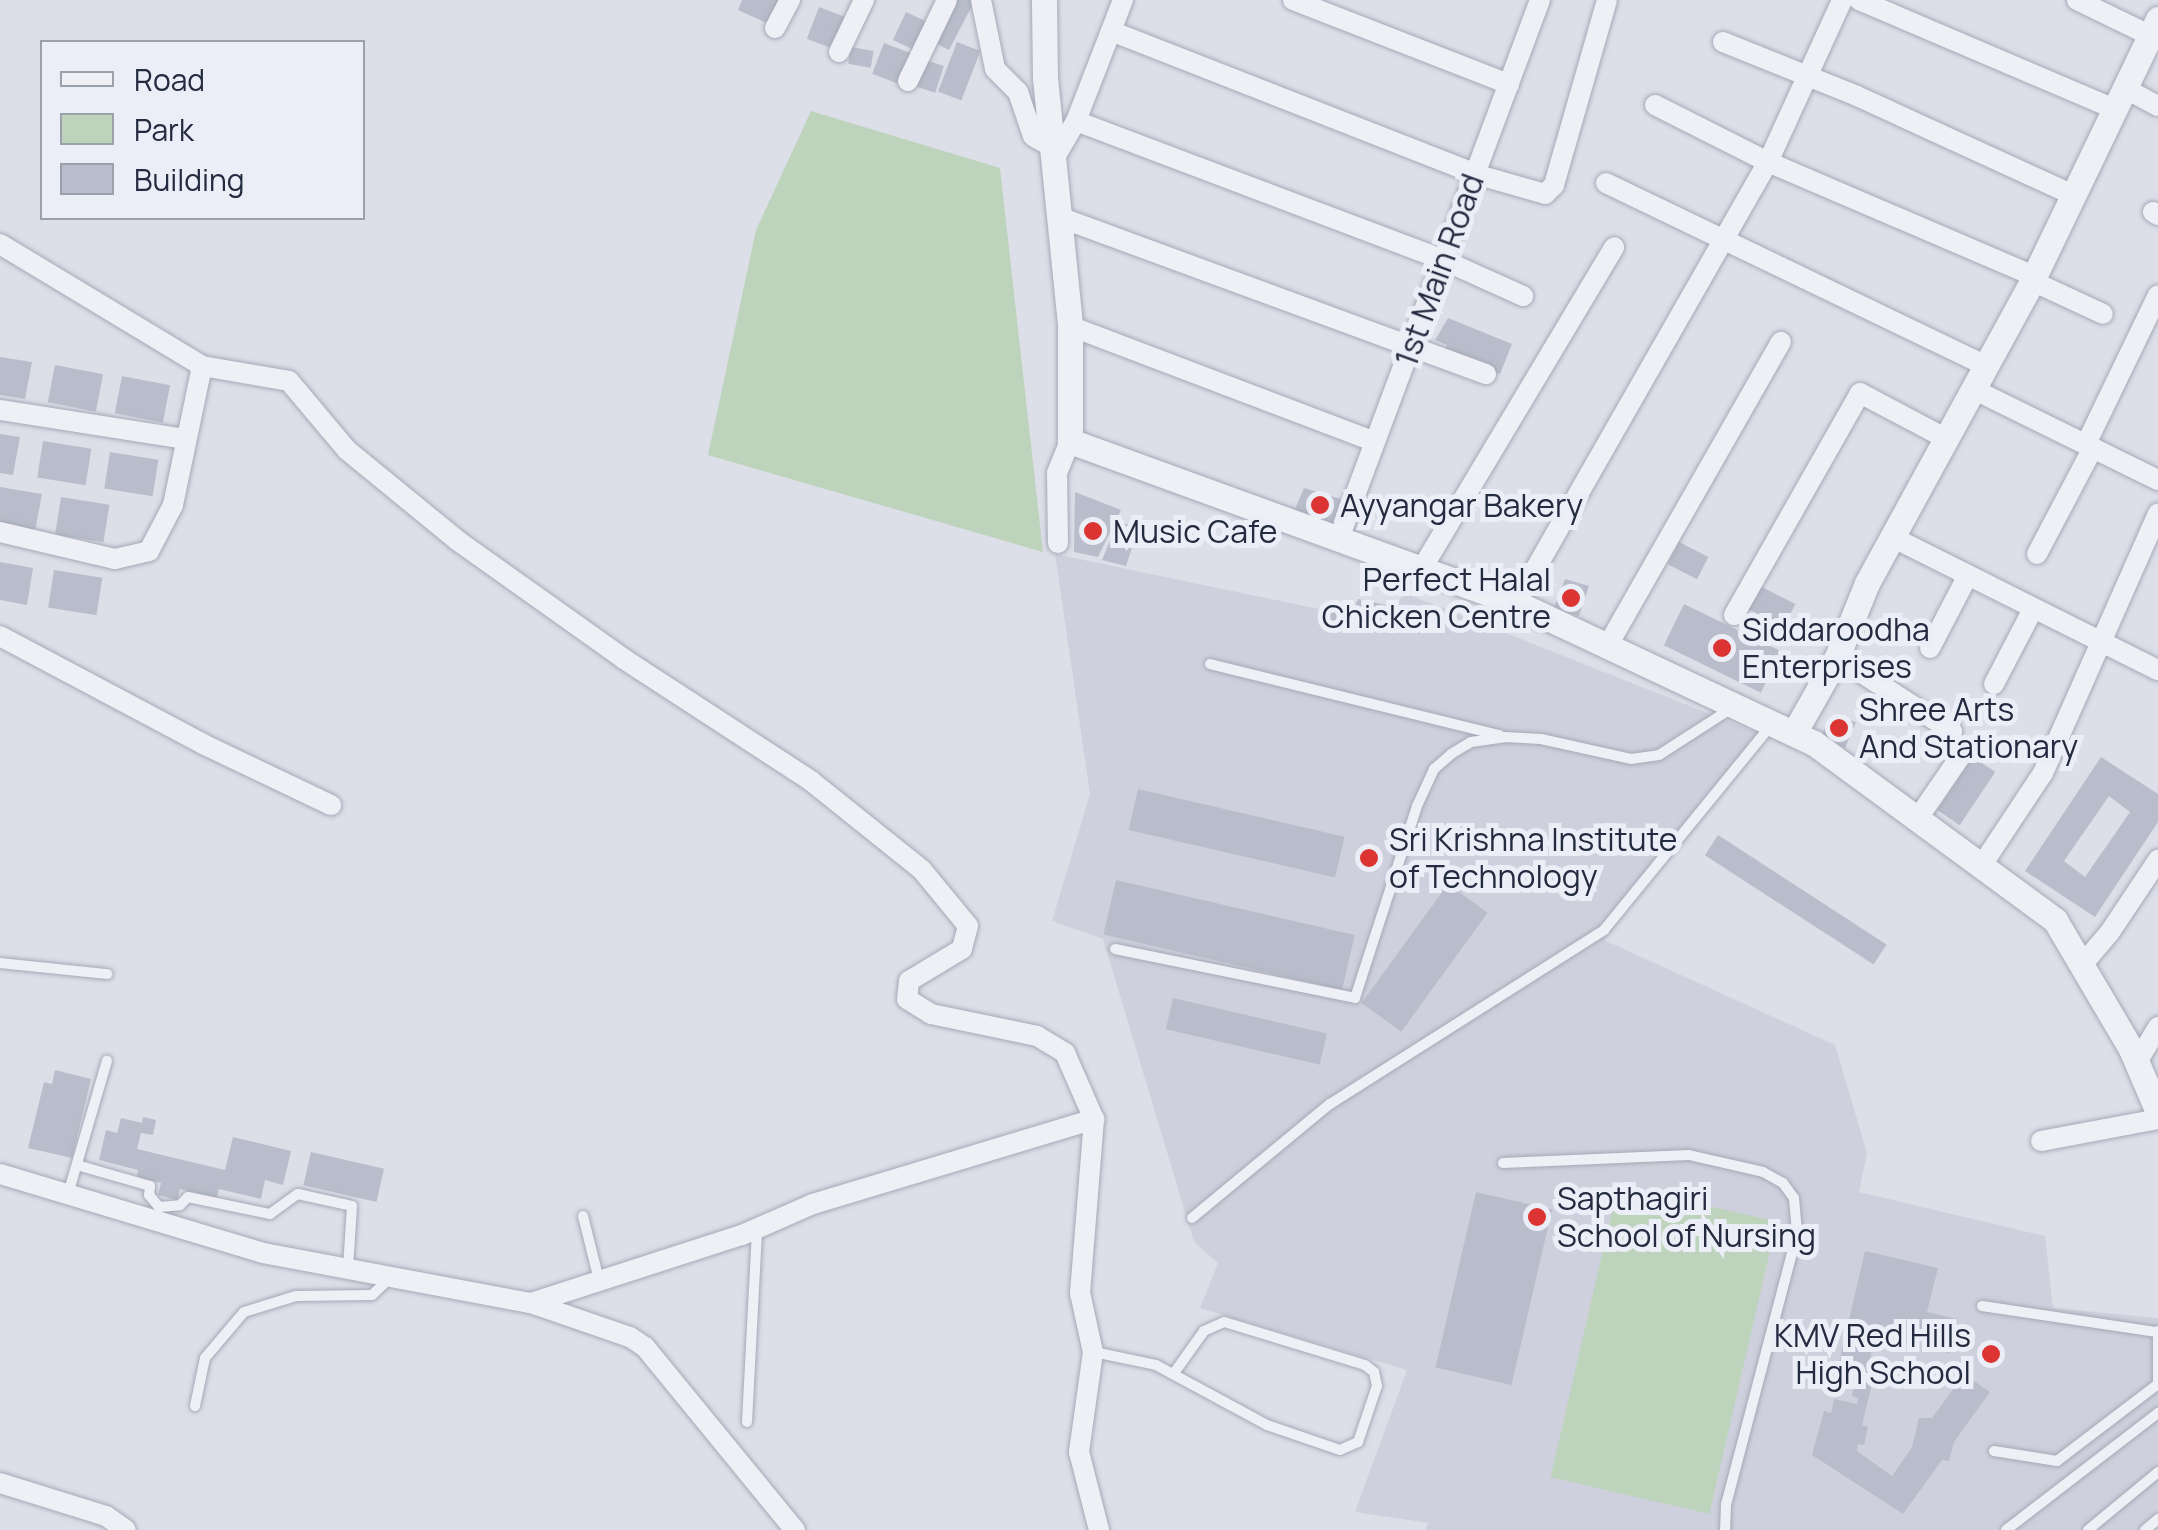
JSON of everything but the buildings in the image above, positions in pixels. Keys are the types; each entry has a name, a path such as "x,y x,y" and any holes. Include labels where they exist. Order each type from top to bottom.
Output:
{"street":[{"path":"775,28 790,0"},
{"path":"840,52 864,0"},
{"path":"908,81 947,0"},
{"path":"981,0 994,69 1018,92 1032,136 1053,153"},
{"path":"1044,0 1053,153 1070,326 1070,440 1057,474 1058,543"},
{"path":"1053,153 1076,121 1124,0"},
{"path":"1292,0 1509,84"},
{"name":"1st Main Road","path":"1338,541 1540,0"},
{"path":"1111,32 1475,174 1545,194 1554,185 1607,0"},
{"path":"1516,603 1768,162 1842,0"},
{"path":"1859,0 2118,98 2158,106"},
{"path":"1784,728 1837,657 1866,583 2033,278 2154,27 2077,0"},
{"path":"1722,42 2071,194"},
{"path":"1655,105 1768,162 2033,278 2103,314"},
{"path":"1076,121 1443,260 1523,296"},
{"path":"1606,183 1724,240 1980,378 2090,446 2158,480"},
{"path":"1059,216 1486,374"},
{"path":"0,244 202,366 289,381 347,450 458,541 624,660 811,781 922,870 968,926 962,949 909,980 906,999 931,1014 1037,1036 1065,1053 1094,1119 1080,1293 1093,1352 1079,1452 1099,1530"},
{"path":"1421,570 1614,246"},
{"path":"2038,554 2158,295"},
{"path":"1070,326 1375,442"},
{"path":"1608,645 1781,342"},
{"path":"0,532 115,559 149,551 173,505 202,366"},
{"path":"1734,614 1860,394 1947,439"},
{"path":"0,410 186,440"},
{"path":"1070,440 1516,603 1784,728 1918,818 2055,920 2137,1062 2158,1112"},
{"path":"1982,865 2043,773 2158,513"},
{"path":"1892,537 2158,670"},
{"path":"1930,648 1968,575"},
{"path":"1994,684 2033,609"},
{"path":"0,636 204,744 331,805"},
{"path":"1837,657 1952,731"},
{"path":"1918,818 1960,757"},
{"path":"2082,965 2158,860"},
{"path":"2137,1062 2158,1027"},
{"path":"530,1303 757,1229 813,1204 1094,1119"},
{"path":"2041,1142 2158,1119"},
{"path":"0,1174 263,1253 530,1303 646,1347 795,1530"},
{"path":"0,1483 106,1516 126,1530"}],"lane":[{"path":"1210,664 1505,737 1541,739 1631,758 1660,756 1688,741 1736,704"},
{"path":"1192,1218 1330,1104 1604,930 1784,728"},
{"path":"1115,949 1355,998 1417,806 1434,769 1471,742 1505,737"},
{"path":"0,963 107,974"},
{"path":"68,1194 107,1061"},
{"path":"1503,1163 1689,1155 1763,1172 1783,1183 1794,1198 1797,1234 1726,1504 1725,1530"},
{"path":"77,1165 150,1186 149,1196 159,1207 180,1204 188,1197 270,1214 298,1194 352,1206 348,1269"},
{"path":"583,1216 599,1280"},
{"path":"746,1422 757,1229"},
{"path":"195,1406 205,1358 244,1312 296,1296 372,1295 391,1277"},
{"path":"1982,1306 2158,1332 2158,1384 2057,1461 1994,1450"},
{"path":"1093,1352 1130,1357 1174,1373 1267,1425 1340,1450 1358,1442 1377,1386 1374,1372 1365,1365 1224,1322 1204,1330 1174,1373"},
{"path":"2006,1530 2158,1413"},
{"path":"2088,1530 2158,1472"},
{"path":"2144,1530 2158,1519"}],"shaded area":[{"path":"1055,554 1381,622 1405,593 1763,735 1604,940 1835,1045 1867,1153 1859,1192 2045,1236 2053,1308 2158,1318 2158,1518 2145,1530 1425,1530 1429,1523 1355,1512 1407,1370 1200,1308 1218,1263 1194,1242 1103,939 1052,921 1090,794"}],"green space":[{"path":"811,111 1000,168 1043,552 708,455 756,230"},
{"path":"1618,1185 1777,1222 1709,1514 1551,1477"}],"place":[{"name":"Ayyangar Bakery","path":"1320,505"},
{"name":"Music Cafe","path":"1093,531"},
{"name":"Perfect Halal Chicken Centre","path":"1571,598"},
{"name":"Siddaroodha Enterprises","path":"1722,648"},
{"name":"Shree Arts And Stationary","path":"1839,728"},
{"name":"Sri Krishna Institute of Technology","path":"1369,858"},
{"name":"Sapthagiri School of Nursing","path":"1537,1217"},
{"name":"KMV Red Hills High School","path":"1991,1354"}]}
